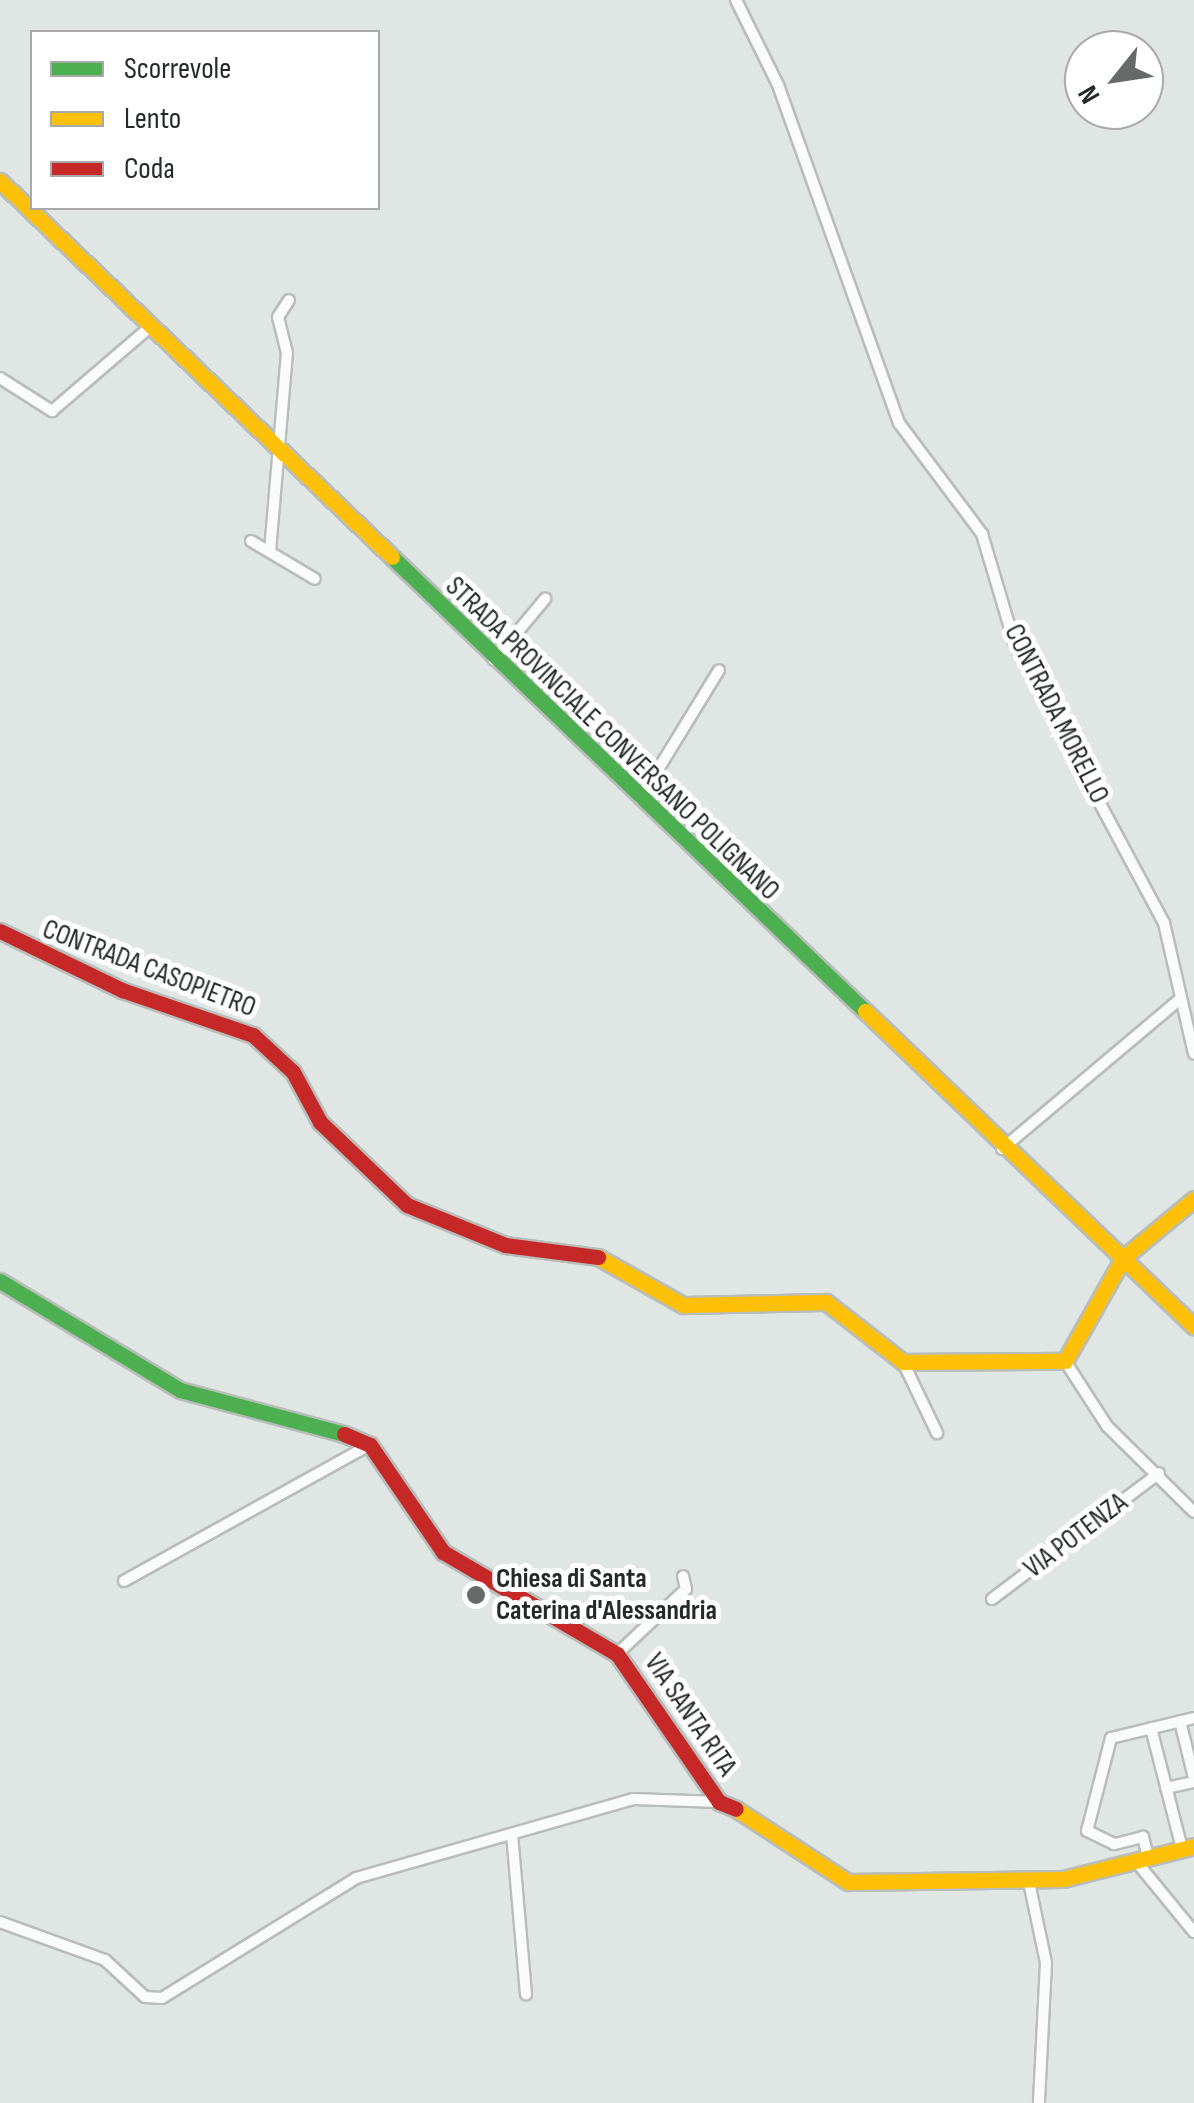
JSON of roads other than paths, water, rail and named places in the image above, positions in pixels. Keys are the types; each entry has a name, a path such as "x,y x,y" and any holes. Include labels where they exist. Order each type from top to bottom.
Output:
{"street":[{"name":"CONTRADA MORELLO","path":"736,0 778,84 889,400 913,450 982,534 1015,645 1164,923 1194,1054"},
{"name":"STRADA PROVINCIALE CONVERSANO POLIGNANO","path":"0,181 30,210"},
{"name":"STRADA PROVINCIALE CONVERSANO POLIGNANO","path":"30,210 1002,1150 1194,1327"},
{"path":"270,551 287,354 278,317 289,300"},
{"path":"0,378 52,411 151,326"},
{"path":"252,541 315,579"},
{"path":"494,660 545,600"},
{"path":"640,799 719,670"},
{"name":"CONTRADA CASOPIETRO","path":"0,931 91,977 253,1035 293,1072 320,1122 406,1205 505,1245 590,1252 682,1305 826,1302 902,1362"},
{"path":"1002,1150 1180,999"},
{"path":"1065,1362 1123,1258 1194,1199"},
{"path":"0,1282 180,1390 319,1422 370,1445"},
{"path":"937,1434 902,1362 1065,1362"},
{"path":"1065,1362 1108,1426 1183,1494 1194,1512"},
{"path":"124,1581 370,1445"},
{"name":"VIA SANTA RITA","path":"370,1445 429,1537 463,1569 617,1654 718,1802 766,1821 848,1882 960,1874 1029,1882 1188,1847"},
{"name":"VIA POTENZA","path":"992,1599 1160,1473"},
{"path":"1183,1494 1194,1484"},
{"path":"617,1654 686,1589 683,1576"},
{"path":"1194,1718 1111,1738 1086,1825 1114,1844 1144,1837 1142,1858 1194,1932"},
{"path":"1166,1788 1194,1780 1180,1721"},
{"path":"1151,1728 1166,1788 1188,1847"},
{"path":"0,1922 106,1960 145,1997 162,1998 340,1885 633,1800 718,1802"},
{"path":"512,1834 526,1994"},
{"path":"1029,1882 1046,1962 1039,2103"}],"place":[{"name":"Chiesa di Santa Caterina d'Alessandria","path":"476,1595"}]}
